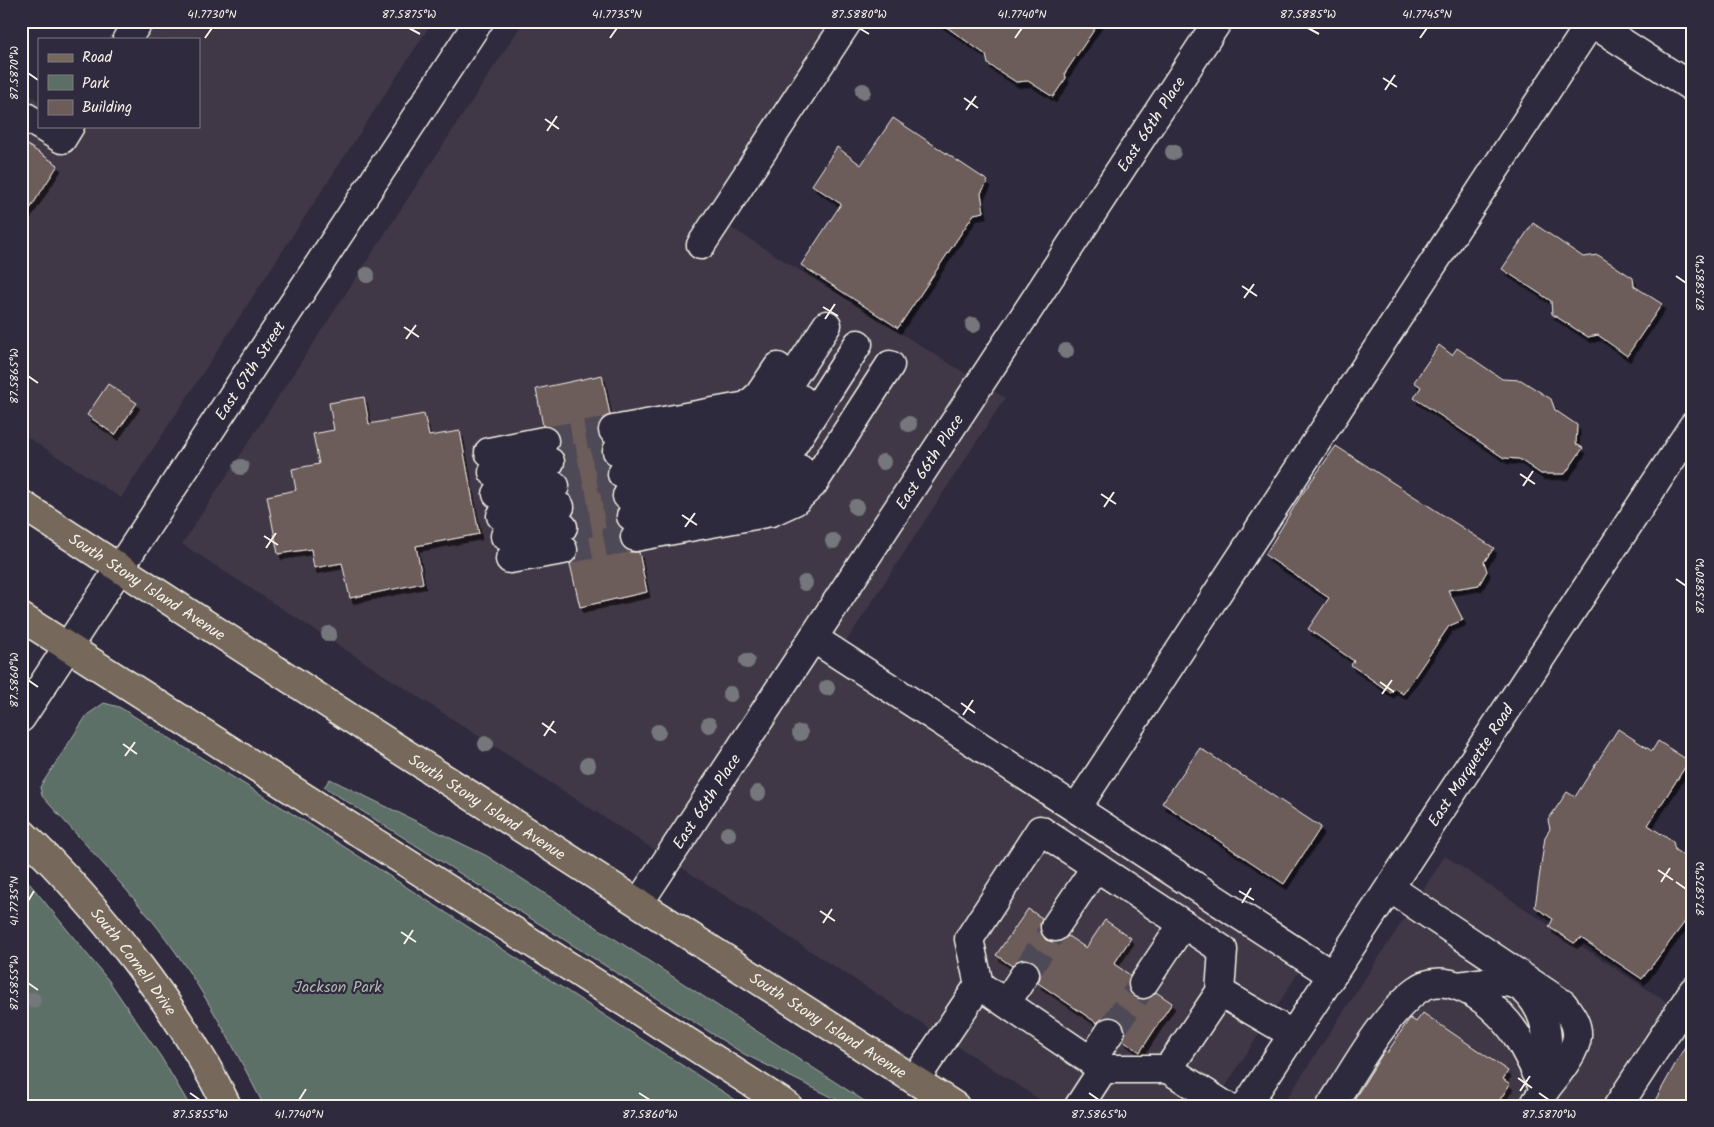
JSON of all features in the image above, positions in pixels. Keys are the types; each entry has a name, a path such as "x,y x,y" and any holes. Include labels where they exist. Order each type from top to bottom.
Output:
{"main road":[{"name":"South Stony Island Avenue","path":"21,504 955,1106"},
{"path":"21,617 788,1106"},
{"name":"South Cornell Drive","path":"21,832 90,904 149,981 183,1030 227,1106"}],"street":[{"path":"129,38 139,21"},
{"name":"East 67th Street","path":"21,718 479,21"},
{"path":"701,245 848,21"},
{"name":"East 66th Place","path":"639,903 1218,21"},
{"path":"1076,809 1591,22 1693,88"},
{"path":"21,114 38,125"},
{"path":"43,128 62,139 69,128"},
{"path":"624,484 744,454 766,445 783,427 851,340"},
{"path":"624,484 764,493 784,486 798,472 851,340"},
{"path":"624,484 747,406 759,395 851,340"},
{"name":"East Marquette Road","path":"1246,1106 1693,426"},
{"path":"499,505 556,496"},
{"path":"499,505 556,496"},
{"path":"499,505 556,496"},
{"path":"813,638 1332,975"},
{"path":"1168,1069 1220,992 1223,950 1040,830 969,939 979,985 1097,1065 1168,1069 1226,1106"},
{"path":"1055,927 1096,867"},
{"path":"1390,888 1563,1004 1574,1019 1577,1036 1570,1053 1538,1089"},
{"path":"1143,984 1183,924"},
{"path":"1006,1003 1025,974"},
{"path":"1331,1106 1398,1007 1419,989 1441,981 1459,986 1480,997 1504,1020 1517,1035 1538,1089"},
{"path":"1459,986 1505,982 1522,987 1531,997 1543,1020 1547,1041 1538,1089"},
{"path":"915,1080 979,985"},
{"path":"1220,992 1292,1034"},
{"path":"1618,1106 1693,992"},
{"path":"1079,1106 1110,1032"}],"shaded area":[{"path":"120,21 433,21 121,498 21,433 21,90 38,100 38,128 200,128 200,38 109,38"},
{"path":"524,21 864,21 730,227 1005,398 838,654 1307,959 1213,1106 1050,1106 182,544"},
{"path":"1445,856 1680,1011 1618,1106 1282,1106"}],"green space":[{"name":"Jackson Park","path":"104,703 119,707 309,824 745,1106 264,1106 212,1009 183,962 124,887 42,796 40,787 87,715"},
{"path":"330,779 487,856 872,1106 850,1106 744,1054 324,787"},
{"path":"21,873 109,981 161,1057 190,1106 21,1106"}],"building":[{"path":"938,21 1100,21 1065,73 1066,78 1053,97 1028,81 1016,82 988,64 986,55"},
{"path":"893,118 988,181 981,193 984,212 974,214 898,328 801,265 841,204 812,185 837,147 861,165"},
{"path":"21,141 58,165 21,223"},
{"path":"1533,223 1583,257 1598,255 1633,278 1634,286 1662,304 1627,356 1598,335 1588,337 1552,314 1551,301 1502,269"},
{"path":"1439,345 1452,355 1457,348 1502,379 1521,380 1551,399 1555,410 1577,425 1576,444 1583,448 1565,474 1541,474 1519,459 1504,458 1414,398 1421,387 1414,382"},
{"path":"602,375 610,415 603,418 598,425 598,433 604,443 602,454 610,465 607,476 610,483 615,487 612,498 618,508 616,519 622,529 620,540 623,547 629,552 639,552 647,592 580,607 570,564 578,555 578,547 573,539 578,532 578,525 573,515 575,504 568,494 570,484 568,477 562,472 565,460 562,452 557,449 559,437 555,430 543,426 536,389"},
{"path":"108,384 137,403 115,435 87,415"},
{"path":"364,397 369,424 424,414 429,436 460,431 479,534 416,546 423,583 350,598 342,563 314,568 311,549 278,554 267,496 296,490 292,469 319,464 313,434 334,430 329,403"},
{"path":"1336,446 1494,548 1484,562 1487,571 1479,585 1448,590 1463,620 1449,626 1403,694 1394,688 1391,693 1351,665 1354,661 1308,629 1329,598 1265,555 1300,497"},
{"path":"1618,729 1652,751 1658,741 1689,761 1648,825 1673,842 1675,850 1693,862 1693,911 1642,979 1581,938 1574,943 1549,927 1553,919 1535,907 1545,837 1550,829 1548,820 1567,792 1575,797"},
{"path":"1200,748 1321,827 1284,884 1162,803"},
{"path":"1028,909 1042,918 1040,925 1041,933 1046,940 1053,942 1061,941 1068,936 1086,948 1105,920 1131,938 1114,964 1130,975 1129,991 1135,997 1142,1000 1150,998 1156,992 1172,1003 1140,1052 1123,1040 1126,1032 1124,1025 1119,1019 1110,1016 1103,1018 1097,1023 1038,983 1041,974 1039,967 1034,961 1025,958 1018,960 1012,966 996,955"},
{"path":"1423,1013 1508,1071 1503,1079 1510,1084 1496,1106 1350,1106 1384,1051 1387,1053 1410,1018 1416,1022"},
{"path":"1693,1032 1693,1106 1652,1106"}],"tunnel":[{"path":"544,441 613,430"},
{"path":"550,462 617,451"},
{"path":"555,486 622,474"},
{"path":"560,507 627,496"},
{"path":"563,527 631,516"},
{"path":"563,550 635,537"},
{"path":"1025,974 1055,927"},
{"path":"1110,1032 1143,984"}]}
